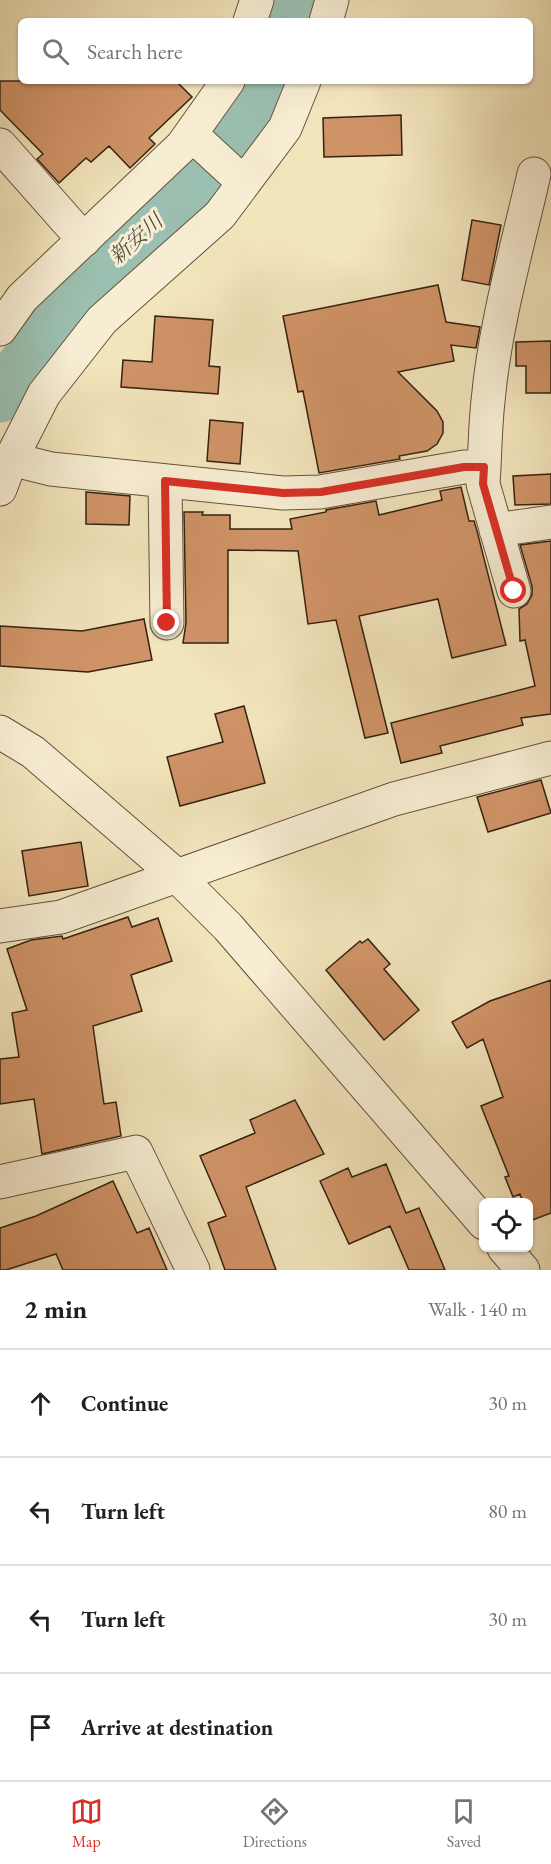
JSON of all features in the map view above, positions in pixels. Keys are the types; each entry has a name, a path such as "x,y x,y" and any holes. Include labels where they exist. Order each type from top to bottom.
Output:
{"street":[{"path":"251,18 257,0"},
{"path":"327,18 332,0"},
{"path":"0,329 22,298 182,146 195,137 226,84"},
{"path":"5,474 44,394 102,320 220,215 240,179 285,128 303,84"},
{"path":"195,137 240,179"},
{"path":"0,145 84,240"},
{"path":"514,591 483,484 488,399 499,328 534,174"},
{"path":"5,474 51,470 283,493 321,492 464,467 484,467"},
{"path":"165,481 167,623"},
{"path":"496,530 551,522"},
{"path":"0,732 33,752 177,876 228,927 479,1218"},
{"path":"0,926 61,917 394,799 551,758"},
{"path":"0,1182 136,1152 193,1270"},
{"path":"507,1252 523,1270"}],"building":[{"path":"0,81 18,81 18,84 179,84 192,97 149,138 155,144 130,168 109,146 91,162 86,158 59,183 37,159 43,154 0,110"},
{"path":"401,115 402,155 324,157 323,118"},
{"path":"472,220 501,225 489,285 462,280"},
{"path":"438,285 446,322 480,327 476,348 451,345 454,361 398,372 437,411 443,422 443,433 437,444 427,451 399,456 400,459 319,473 303,391 298,392 283,316"},
{"path":"155,316 213,320 209,366 220,367 218,394 121,387 123,360 152,362"},
{"path":"551,341 551,393 526,393 526,366 516,366 516,342"},
{"path":"210,420 243,423 240,464 207,461"},
{"path":"551,474 551,504 515,505 513,476"},
{"path":"461,487 469,521 474,521 477,531 506,645 452,658 438,599 359,616 388,733 365,738 336,620 308,624 298,551 228,550 228,643 183,643 186,623 184,512 203,512 202,515 230,515 230,529 292,529 290,519 326,512 326,510 376,501 379,515 442,500 440,491"},
{"path":"86,492 130,496 129,525 86,524"},
{"path":"551,541 551,714 521,718 523,725 440,746 442,753 401,763 391,723 535,686 525,640 520,641 519,609 527,604 532,595 532,586 520,545"},
{"path":"144,619 152,660 88,672 0,666 0,626 82,631"},
{"path":"244,706 265,783 180,806 167,757 223,742 215,714"},
{"path":"541,780 551,813 488,832 477,797"},
{"path":"81,842 88,886 29,896 22,851"},
{"path":"128,917 132,927 158,918 172,961 131,975 142,1011 93,1026 104,1104 116,1102 121,1136 42,1154 34,1099 0,1104 0,1059 19,1057 12,1013 27,1010 7,949 31,940 62,936 63,939"},
{"path":"368,939 390,964 384,969 419,1010 384,1040 326,970 360,941 362,943"},
{"path":"551,980 551,1213 533,1220 533,1198 521,1198 520,1194 513,1197 505,1177 509,1176 481,1106 503,1097 483,1039 467,1048 452,1022 490,1001"},
{"path":"295,1100 324,1154 246,1187 276,1270 225,1270 208,1223 226,1216 200,1156 255,1133 250,1120"},
{"path":"386,1164 406,1213 419,1208 445,1270 409,1270 390,1226 349,1244 320,1181 348,1168 352,1177"},
{"path":"113,1181 137,1233 149,1228 167,1270 63,1270 56,1254 0,1270 0,1228 36,1216"}],"waterway":[{"name":"新安川","path":"289,18 295,0"},
{"name":"新安川","path":"0,397 70,299 167,211 201,188 256,116 267,84"}],"route":[{"path":"167,623 165,481 283,493 321,492 464,467 484,467 483,484 514,591"}]}
